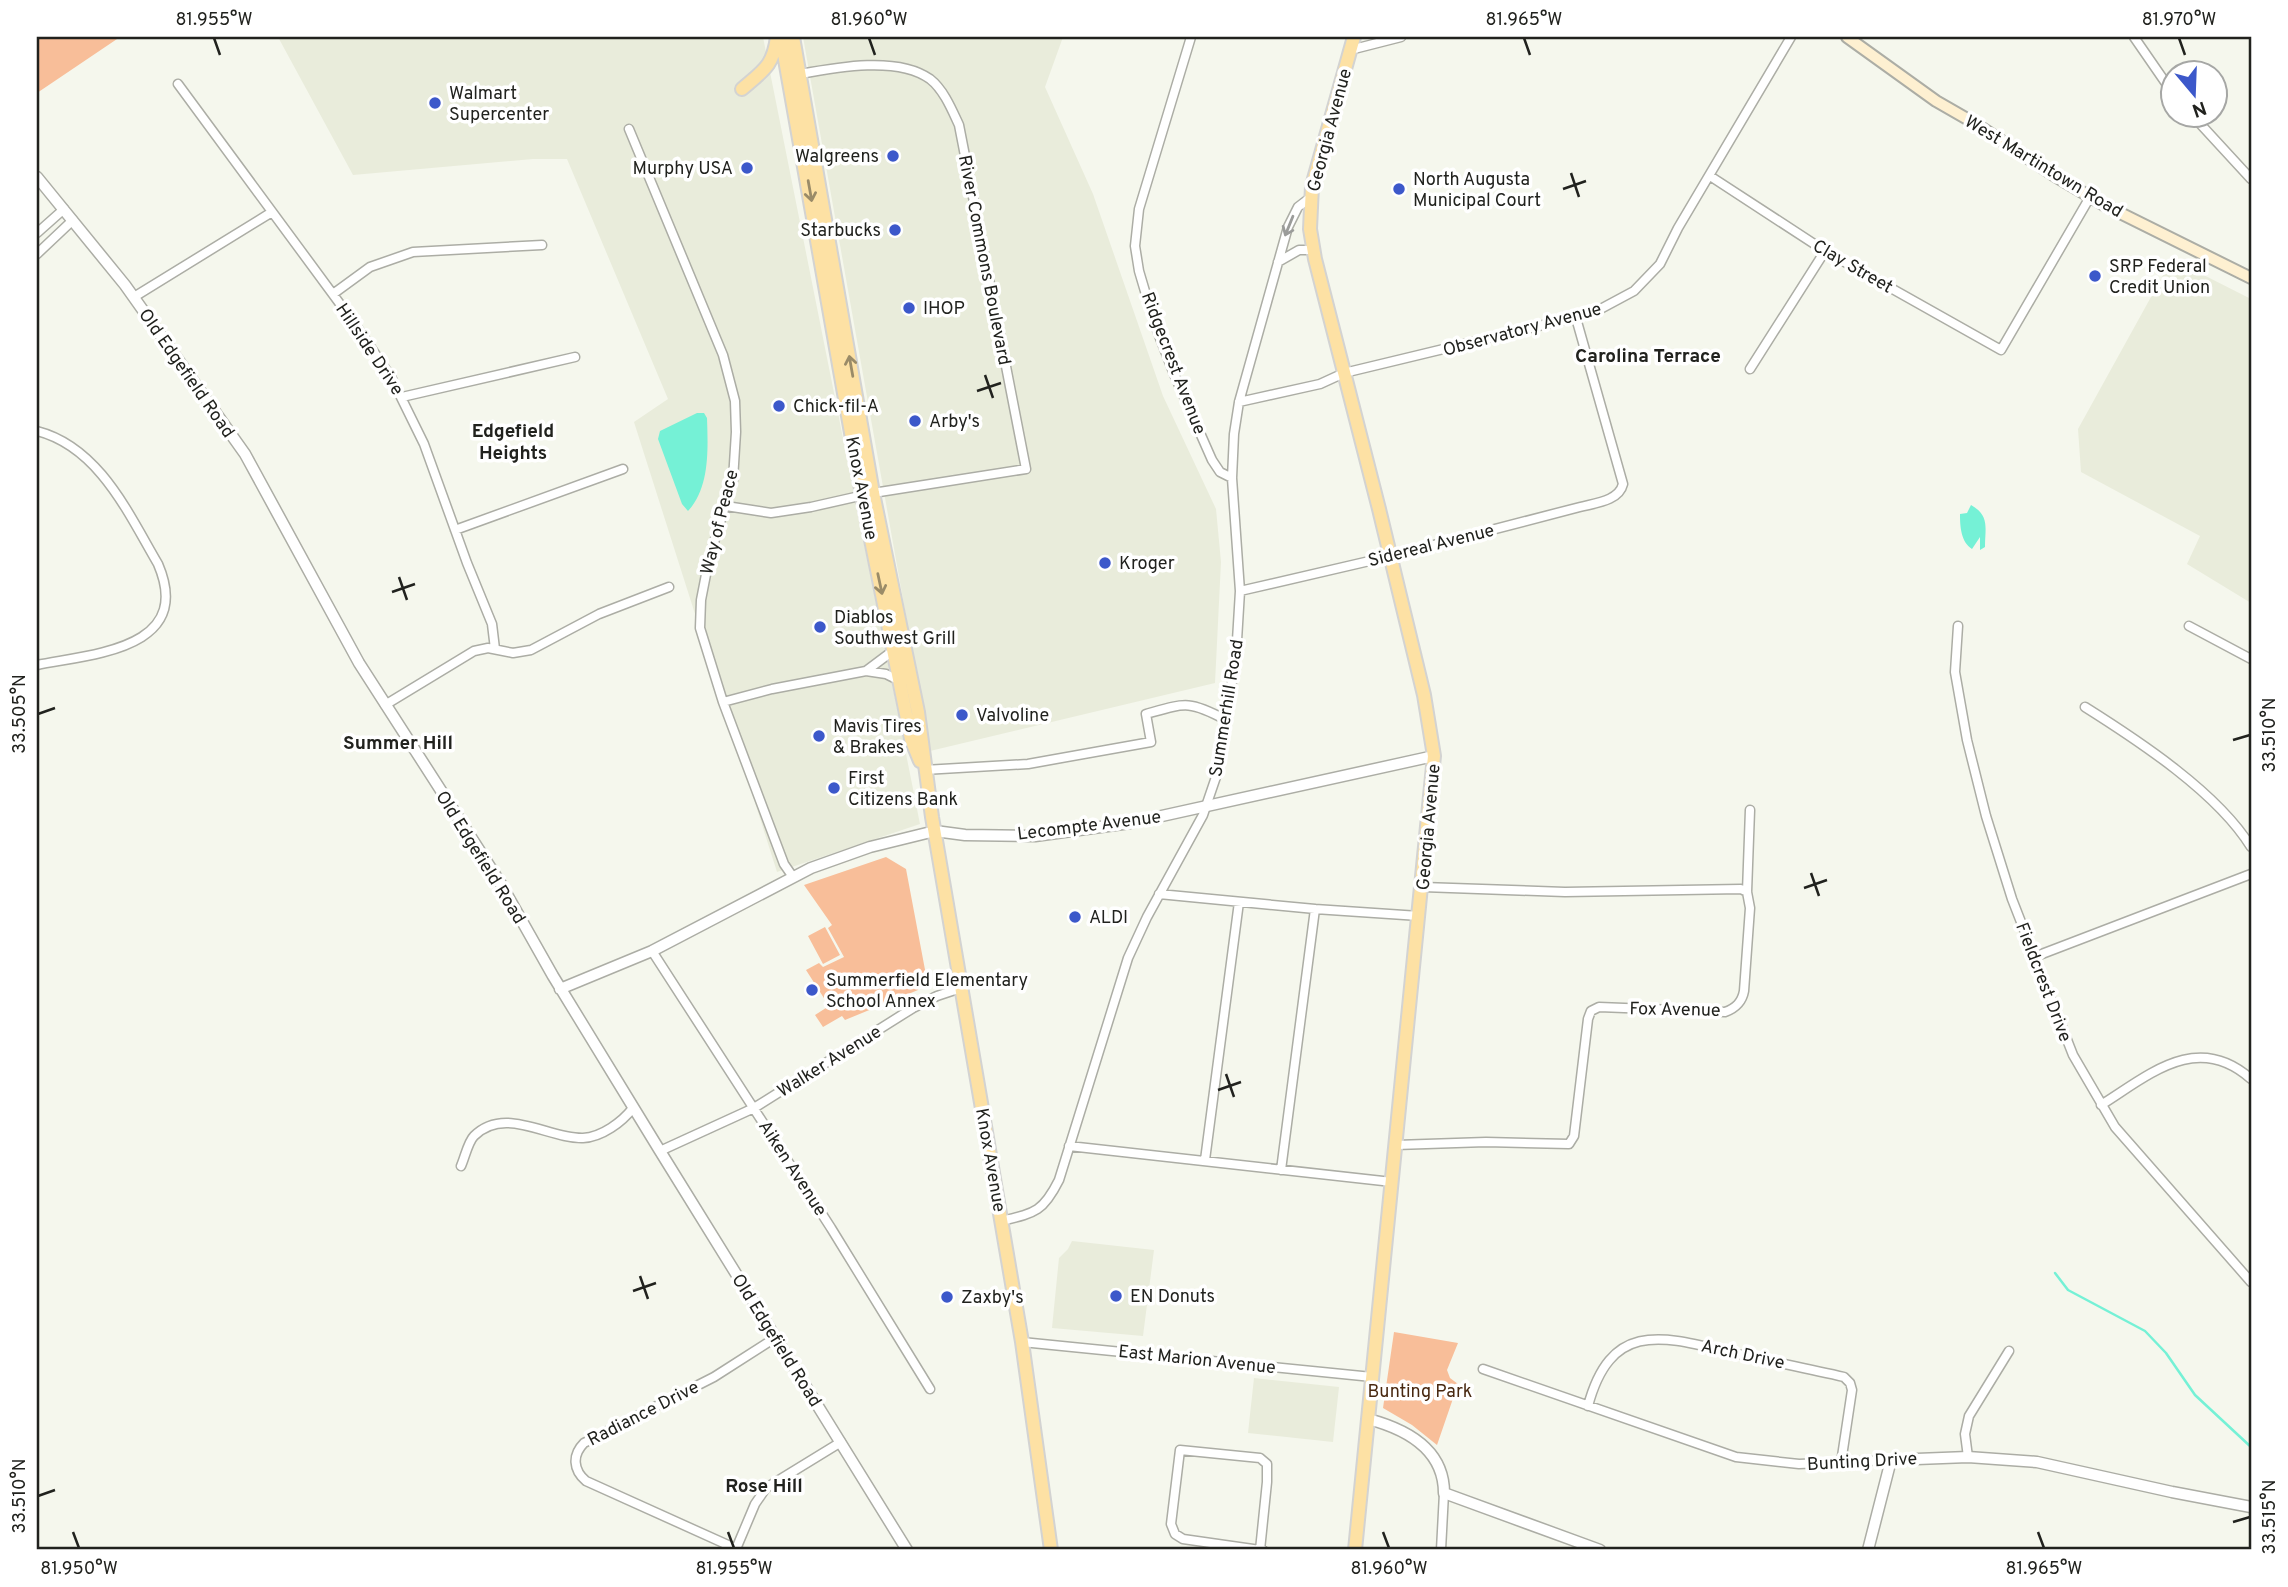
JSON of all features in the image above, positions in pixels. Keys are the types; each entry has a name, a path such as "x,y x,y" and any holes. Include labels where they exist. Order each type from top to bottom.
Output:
{"main road":[{"name":"Knox Avenue","path":"779,37 794,75"},
{"path":"743,89 769,66 775,57 779,37"},
{"name":"Knox Avenue","path":"793,37 794,75 894,650 911,739 925,770"},
{"name":"Georgia Avenue","path":"1354,37 1311,197 1313,250 1391,556 1434,756 1355,1550"},
{"name":"West Martintown Road","path":"1846,37 1936,101 2090,197 2250,277"},
{"name":"Knox Avenue","path":"867,494 918,712 934,831 1022,1342 1051,1550"}],"street":[{"name":"Ridgecrest Avenue","path":"1191,37 1139,209 1135,246 1139,271 1174,374 1212,460 1220,472 1232,478"},
{"path":"1350,50 1401,37"},
{"name":"Observatory Avenue","path":"1239,402 1320,384 1343,373 1576,317 1619,301 1652,275 1791,37"},
{"path":"2134,37 2158,72"},
{"name":"River Commons Boulevard","path":"794,75 856,66 904,66 931,80 949,103 959,125 1026,469 867,494"},
{"name":"Hillside Drive","path":"177,84 333,294 391,377 424,444 492,624 495,649"},
{"name":"Way of Peace","path":"629,129 727,368 736,401 733,480 707,566 701,600 700,628 723,702 783,864 793,877"},
{"path":"2206,130 2251,179"},
{"name":"Clay Street","path":"1710,176 1825,251 2001,350 2090,197"},
{"name":"Old Edgefield Road","path":"37,177 134,297 245,454 325,604 385,705 500,884 633,1108 906,1550"},
{"name":"Summerhill Road","path":"1001,1221 1045,1205 1059,1180 1128,958 1206,808 1221,755 1236,657 1240,591 1232,478 1239,402 1288,227 1298,207 1311,197"},
{"path":"37,233 64,209"},
{"path":"134,297 272,212"},
{"path":"37,254 73,220"},
{"path":"333,294 370,267 413,252 542,245"},
{"path":"1278,262 1290,253 1313,250"},
{"path":"1750,369 1825,251"},
{"name":"Sidereal Avenue","path":"1240,591 1391,556 1580,507 1612,498 1619,493 1623,484 1576,317"},
{"path":"402,397 575,357"},
{"path":"37,430 78,450 102,475 158,564 165,597 159,620 149,633 136,642 37,665"},
{"path":"455,530 623,470"},
{"path":"726,506 771,513 867,494"},
{"path":"385,705 474,651 495,649 513,653 531,650 599,614 669,587"},
{"name":"Fieldcrest Drive","path":"1958,626 1955,672 1967,740 2012,899 2063,1034 2115,1127 2251,1282"},
{"path":"2189,626 2251,659"},
{"path":"866,671 894,650"},
{"path":"723,702 772,689 866,671 886,674 901,682"},
{"path":"925,770 1028,764 1151,742 1146,715 1176,706 1198,705 1226,720"},
{"path":"2085,707 2176,770 2229,817 2251,847"},
{"name":"Lecompte Avenue","path":"561,989 652,951 811,868 870,847 934,831 965,835 1035,836 1130,823 1434,756"},
{"name":"Fox Avenue","path":"1396,1145 1486,1142 1569,1144 1574,1136 1591,1011 1599,1007 1725,1012 1740,1003 1744,991 1750,908 1747,892 1750,810"},
{"path":"2034,957 2251,874"},
{"path":"1423,887 1565,892 1741,889 1747,892"},
{"path":"1159,894 1419,916"},
{"path":"1205,1160 1240,902"},
{"path":"1281,1170 1315,909"},
{"name":"Aiken Avenue","path":"652,951 930,1389"},
{"name":"Walker Avenue","path":"660,1152 754,1108 913,1007 961,988"},
{"path":"2101,1105 2168,1063 2186,1058 2218,1060 2238,1069 2251,1079"},
{"path":"461,1166 472,1137 488,1128 505,1124 525,1124 554,1134 585,1138 607,1130 624,1119 633,1108"},
{"path":"1069,1146 1392,1182"},
{"name":"Radiance Drive","path":"737,1550 586,1480 578,1472 575,1460 584,1443 713,1377 775,1338"},
{"name":"Arch Drive","path":"1588,1406 1596,1379 1609,1359 1631,1344 1649,1339 1692,1344 1790,1364 1844,1377 1850,1383 1852,1390 1841,1463"},
{"name":"East Marion Avenue","path":"1022,1342 1372,1377"},
{"path":"1968,1457 1965,1434 1969,1416 2010,1351"},
{"name":"Bunting Drive","path":"1483,1369 1735,1457 1777,1463 1968,1457 2037,1462 2251,1507"},
{"path":"1368,1419 1404,1433 1429,1450 1441,1469 1444,1493 1441,1550"},
{"path":"737,1550 755,1504 766,1488 841,1441"},
{"path":"1180,1450 1260,1458 1267,1464 1262,1550 1183,1539 1174,1534 1171,1524 1180,1450"},
{"path":"1868,1550 1891,1460"},
{"path":"1444,1493 1600,1550"}],"shaded area":[{"path":"278,37 763,37 920,824 777,872 634,422 668,399 567,159 533,159 353,175"},
{"path":"803,37 1063,37 1045,87 1093,194 1163,396 1216,509 1221,562 1215,683 930,751"},
{"path":"2172,259 2251,299 2251,603 2187,564 2200,536 2081,472 2078,429"},
{"path":"697,413 704,413 707,418 706,467 700,491 688,511 682,504 658,439 660,431"},
{"path":"1971,505 1981,513 1985,523 1985,547 1980,550 1980,537 1972,549 1965,542 1961,529 1960,514 1967,513"},
{"path":"1072,1241 1154,1250 1143,1336 1052,1328 1059,1258"},
{"path":"1254,1378 1339,1387 1333,1442 1248,1433"}],"green space":[{"path":"37,37 120,37 37,93"},
{"path":"886,857 906,869 926,975 918,990 845,1020 842,1016 823,1027 815,1015 829,1006 806,970 819,963 823,967 844,957 828,928 832,925 804,885"},
{"path":"825,927 840,955 823,964 808,936"},
{"name":"Bunting Park","path":"1394,1332 1458,1343 1447,1370 1450,1378 1458,1384 1437,1445 1412,1425 1383,1408"}],"waterway":[{"path":"2055,1273 2068,1290 2145,1331 2166,1353 2195,1395 2251,1447"}],"place":[{"name":"Walmart Supercenter","path":"435,103"},
{"name":"Walgreens","path":"893,156"},
{"name":"Murphy USA","path":"747,168"},
{"name":"North Augusta Municipal Court","path":"1399,189"},
{"name":"Starbucks","path":"895,230"},
{"name":"SRP Federal Credit Union","path":"2095,276"},
{"name":"IHOP","path":"909,308"},
{"name":"Chick-fil-A","path":"779,406"},
{"name":"Arby's","path":"915,421"},
{"name":"Kroger","path":"1105,563"},
{"name":"Diablos Southwest Grill","path":"820,627"},
{"name":"Valvoline","path":"962,715"},
{"name":"Mavis Tires & Brakes","path":"819,736"},
{"name":"First Citizens Bank","path":"834,788"},
{"name":"ALDI","path":"1075,917"},
{"name":"Summerfield Elementary School Annex","path":"812,990"},
{"name":"EN Donuts","path":"1116,1296"},
{"name":"Zaxby's","path":"947,1297"}],"district":[{"name":"Carolina Terrace","path":"1648,355"},
{"name":"Edgefield Heights","path":"513,441"},
{"name":"Summer Hill","path":"398,742"},
{"name":"Rose Hill","path":"764,1485"}]}
